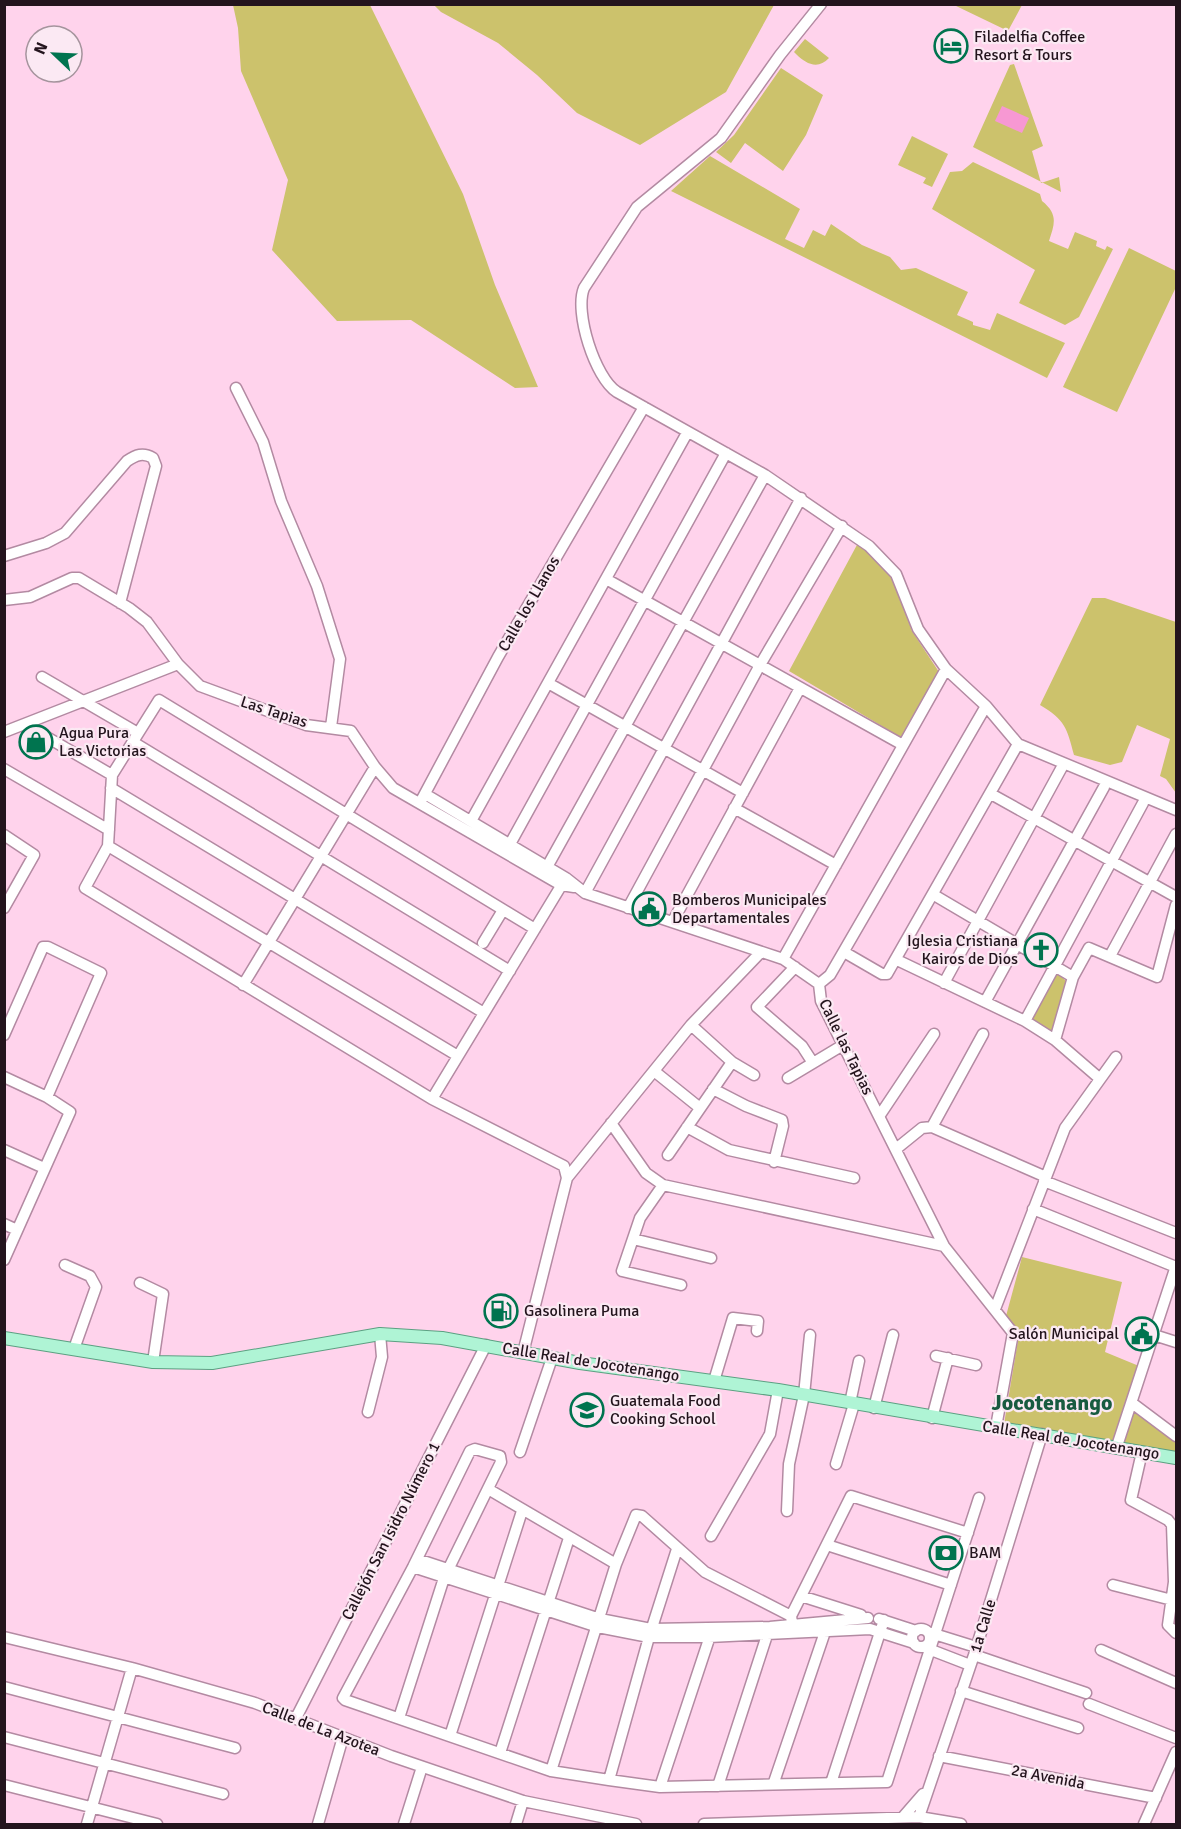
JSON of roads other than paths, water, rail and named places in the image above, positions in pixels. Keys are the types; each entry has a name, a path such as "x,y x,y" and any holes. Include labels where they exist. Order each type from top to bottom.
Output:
{"main road":[{"name":"Calle Real de Jocotenango","path":"4,1338 153,1362 233,1362 380,1334 442,1338 552,1358 778,1390 932,1418 1117,1446 1176,1458"}],"street":[{"path":"821,4 780,55 721,138 638,207 584,288 581,296 581,312 601,376 610,388 765,475 868,546 896,574 918,629 946,669 986,706 1018,744 1176,810"},
{"path":"236,388 263,442 281,501 317,586 340,659 331,727"},
{"name":"Calle los Llanos","path":"419,805 504,647 644,408"},
{"path":"471,821 687,433"},
{"path":"510,844 726,453"},
{"path":"4,556 46,543 65,533 127,461 136,455 146,454 153,458 156,466 120,603"},
{"path":"547,867 765,475"},
{"path":"585,893 801,498"},
{"path":"628,908 760,665 842,526"},
{"name":"Las Tapias","path":"4,600 30,597 72,578 79,578 147,622 178,664 200,687 296,722 351,731 375,767 393,788 419,805 574,887"},
{"path":"606,579 903,745"},
{"path":"4,732 178,664"},
{"path":"783,960 946,669"},
{"path":"42,677 320,857 510,971"},
{"path":"548,683 742,793"},
{"path":"673,921 800,688"},
{"path":"535,929 161,700 158,701 112,775 108,846 86,884 86,890 432,1099 555,1159 564,1166 567,1178"},
{"path":"819,984 830,975 844,952 986,706"},
{"path":"26,725 112,775"},
{"path":"844,952 885,975 897,960 1018,744"},
{"path":"243,986 375,767"},
{"path":"944,983 1062,767"},
{"path":"4,770 109,830"},
{"path":"985,1002 1104,787"},
{"path":"111,788 484,1013"},
{"name":"Las Tapias","path":"425,794 547,867 563,882"},
{"path":"991,794 1176,897"},
{"path":"1025,1021 1143,803"},
{"path":"734,808 836,865"},
{"path":"1110,956 1176,834"},
{"path":"4,835 34,855 4,908"},
{"path":"108,846 458,1056"},
{"path":"432,1099 563,882"},
{"name":"Calle las Tapias","path":"574,887 585,893 783,960 819,984 820,1001 944,1246 1013,1333 996,1427"},
{"path":"934,895 1073,977"},
{"path":"1055,1040 1073,977 1089,948 1158,976 1176,905"},
{"path":"483,943 503,910"},
{"path":"4,1035 43,947 48,946 99,971 101,975 47,1097"},
{"path":"523,1353 567,1178 691,1025 761,952"},
{"path":"897,960 1025,1021 1055,1040 1099,1078"},
{"path":"795,967 757,1007 802,1046 813,1063"},
{"path":"691,1025 732,1062 754,1075"},
{"path":"880,1116 934,1034"},
{"path":"932,1127 983,1034"},
{"path":"788,1078 843,1045"},
{"path":"995,1309 1065,1128 1116,1057"},
{"path":"668,1155 732,1062"},
{"path":"654,1071 700,1108"},
{"path":"4,1077 47,1097 70,1112 4,1260"},
{"path":"713,1089 746,1106 782,1120 783,1126 774,1162"},
{"path":"611,1123 646,1173 663,1185 944,1246"},
{"path":"687,1127 729,1150 774,1162 854,1178"},
{"path":"896,1149 922,1128 932,1127 1045,1179 1176,1233"},
{"path":"4,1150 44,1168"},
{"path":"663,1185 640,1218 622,1271 681,1286"},
{"path":"1033,1209 1176,1266 1117,1446"},
{"path":"4,1224 17,1230"},
{"path":"633,1239 711,1258"},
{"path":"66,1265 90,1276 96,1287 74,1349"},
{"path":"140,1283 163,1294 153,1362"},
{"path":"714,1381 733,1318 758,1321 757,1331"},
{"path":"368,1412 382,1357 380,1334"},
{"path":"787,1511 789,1464 804,1395 810,1335"},
{"path":"874,1408 893,1335"},
{"path":"1154,1335 1176,1342"},
{"name":"Callejón San Isidro Número 1","path":"296,1718 486,1345"},
{"path":"936,1356 976,1365"},
{"path":"520,1452 552,1358"},
{"path":"932,1418 948,1358"},
{"path":"836,1464 852,1404 860,1361"},
{"path":"711,1536 770,1434 778,1390"},
{"path":"1132,1403 1176,1436"},
{"name":"1a Calle","path":"919,1817 973,1656 1042,1434"},
{"path":"399,1718 446,1574 501,1459 472,1449 415,1563 342,1696 345,1700 551,1771 609,1780 660,1787 889,1780 923,1647 932,1633 951,1585 979,1498"},
{"path":"1143,1452 1131,1500 1168,1520 1172,1525 1175,1582 1168,1625 1176,1633"},
{"path":"488,1489 616,1564"},
{"path":"792,1620 801,1596 850,1497 968,1533"},
{"path":"450,1736 522,1510"},
{"path":"551,1771 616,1564 636,1515 642,1516 677,1549 717,1580 792,1620"},
{"path":"500,1753 569,1538"},
{"path":"827,1545 951,1585"},
{"path":"609,1780 650,1633 677,1549"},
{"path":"415,1563 599,1623 650,1633 825,1632 882,1626 916,1631 921,1629 973,1656 1088,1699 1176,1738"},
{"path":"1113,1585 1172,1600"},
{"path":"801,1596 868,1617 923,1647 973,1656"},
{"path":"718,1786 769,1631 792,1620 868,1617"},
{"path":"774,1782 829,1619"},
{"path":"831,1783 882,1626"},
{"path":"916,1631 913,1635 923,1647"},
{"path":"660,1787 711,1633"},
{"name":"Calle de La Azotea","path":"4,1637 132,1668 255,1703 422,1767 523,1801 636,1824"},
{"path":"1101,1650 1176,1683"},
{"path":"87,1824 132,1668"},
{"path":"4,1687 236,1748"},
{"path":"961,1691 1078,1728"},
{"path":"4,1737 223,1794"},
{"path":"318,1824 343,1737"},
{"path":"1144,1824 1176,1752"},
{"name":"2a Avenida","path":"939,1756 1156,1798"},
{"path":"404,1824 422,1767"},
{"path":"4,1785 157,1824"},
{"path":"903,1817 928,1789"},
{"path":"516,1824 523,1801"},
{"path":"704,1824 919,1817 961,1824"}],"place":[{"name":"Filadelfia Coffee Resort & Tours","path":"951,46"},
{"name":"Agua Pura Las Victorias","path":"36,742"},
{"name":"Bomberos Municipales Departamentales","path":"649,909"},
{"name":"Iglesia Cristiana Kairos de Dios","path":"1041,950"},
{"name":"Gasolinera Puma","path":"501,1311"},
{"name":"Salón Municipal","path":"1142,1334"},
{"name":"Guatemala Food Cooking School","path":"587,1410"},
{"name":"BAM","path":"946,1553"}],"district":[{"name":"Jocotenango","path":"1052,1402"}]}
